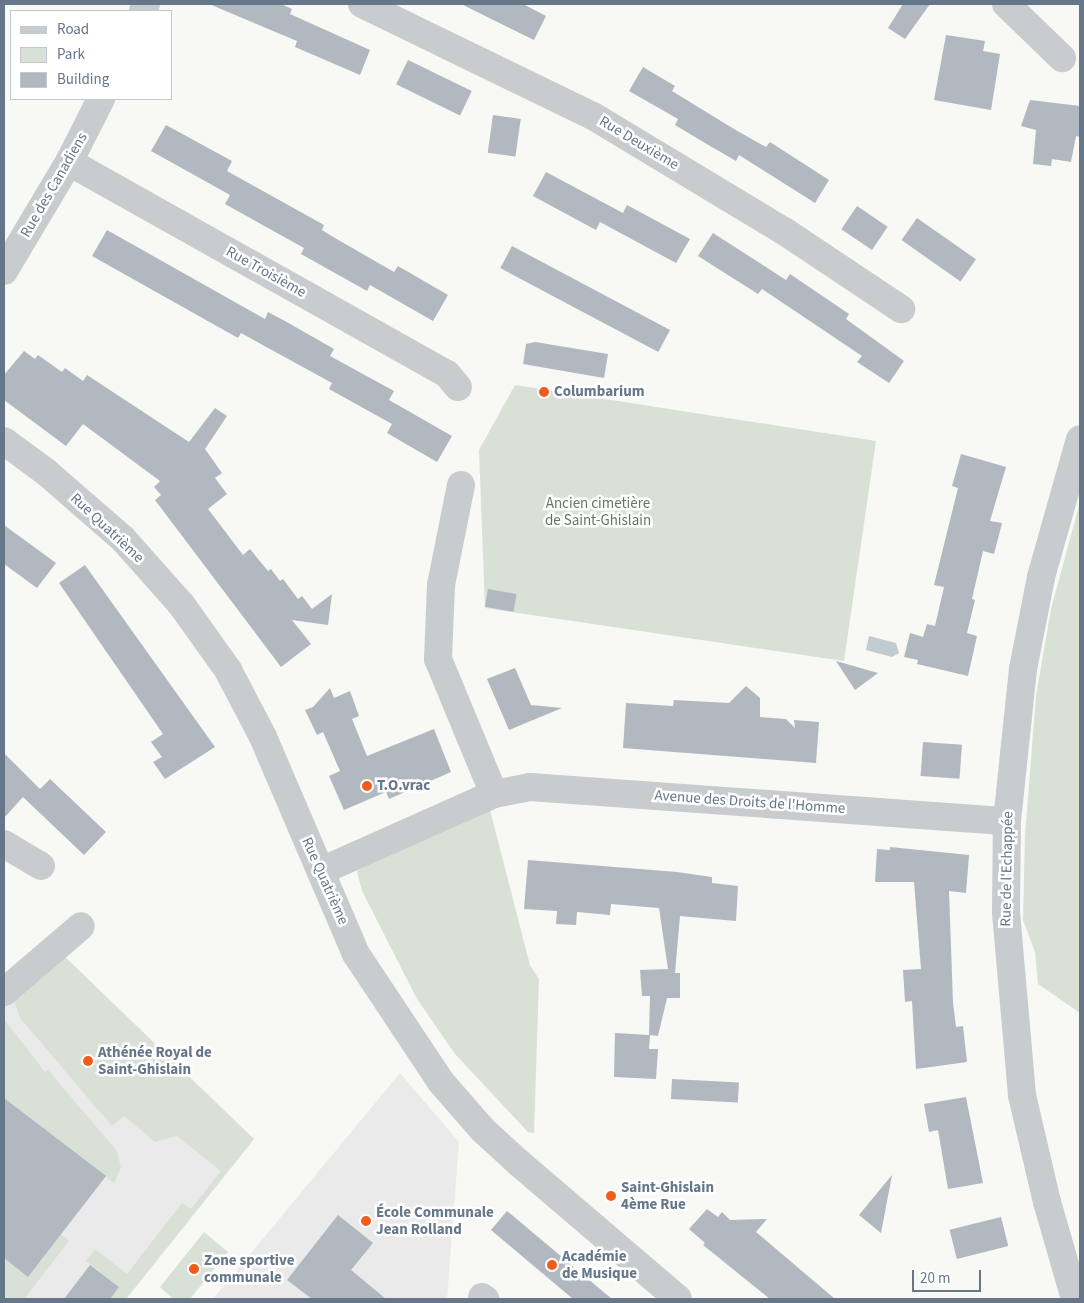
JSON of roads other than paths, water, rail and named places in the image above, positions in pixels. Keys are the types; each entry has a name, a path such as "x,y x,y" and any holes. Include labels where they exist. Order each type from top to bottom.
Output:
{"street":[{"name":"Rue Deuxième","path":"362,4 593,116 784,231 901,308"},
{"path":"1006,4 1019,12 1062,58"},
{"name":"Rue des Canadiens","path":"4,270 69,162 100,100"},
{"name":"Rue Troisième","path":"69,162 447,374 458,388"},
{"name":"Rue de l'Echappée","path":"1075,1299 1047,1202 1022,1095 1006,921 1007,820 1016,717 1031,622 1041,576 1080,439"},
{"name":"Rue Quatrième","path":"4,441 46,472 123,539 181,604 228,670 258,726 356,954 441,1082 490,1137 668,1296"},
{"path":"461,485 441,585 438,658 494,794"},
{"name":"Avenue des Droits de l'Homme","path":"321,871 494,794 530,787 1007,820"},
{"path":"4,844 41,866"},
{"path":"4,992 81,926"}],"place":[{"name":"Columbarium","path":"544,392"},
{"name":"T.O.vrac","path":"367,786"},
{"name":"Athénée Royal de Saint-Ghislain","path":"88,1061"},
{"name":"Saint-Ghislain 4ème Rue","path":"611,1196"},
{"name":"École Communale Jean Rolland","path":"366,1221"},
{"name":"Académie de Musique","path":"552,1265"},
{"name":"Zone sportive communale","path":"194,1269"}],"park label":[{"name":"Ancien cimetière de Saint-Ghislain","path":"598,512"}]}
